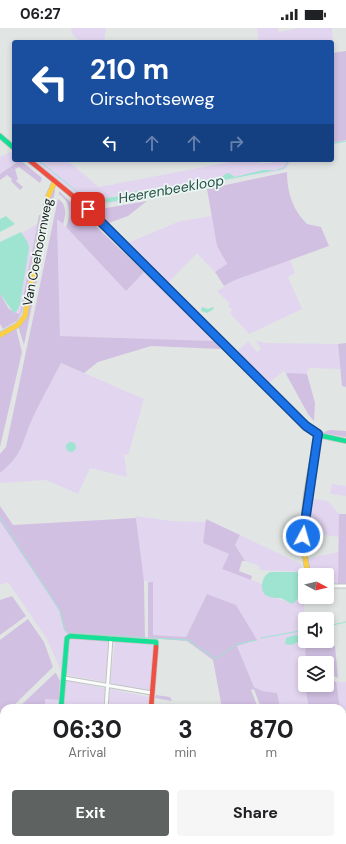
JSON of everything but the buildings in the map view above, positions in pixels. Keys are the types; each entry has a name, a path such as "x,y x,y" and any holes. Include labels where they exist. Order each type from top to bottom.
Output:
{"street":[{"path":"0,136 12,146"},
{"path":"31,162 55,181 108,229 301,422 318,434 346,441"},
{"name":"Van Coehoornweg","path":"0,335 18,324 25,316 47,199 55,181"},
{"path":"306,568 303,536 318,434"},
{"path":"334,586 346,586"},
{"path":"62,704 68,636 156,642 151,704"},
{"path":"106,704 111,638"},
{"path":"64,678 152,693"}],"shaded area":[{"path":"71,28 106,28 104,40 79,40 72,33"},
{"path":"257,28 278,28 279,32 299,28 332,28 332,40 259,40"},
{"path":"346,51 346,140 334,143 334,53"},
{"path":"10,152 12,154 12,162 16,162 0,174 0,157"},
{"path":"17,162 22,162 42,178 40,183 19,167 15,169 18,179 16,181 23,187 20,190 7,175 0,180 0,174"},
{"path":"34,162 69,162 99,187 230,162 290,162 286,169 280,171 90,207","holes":["276,170 257,175 110,202 100,201 115,196 136,192"]},
{"path":"287,172 288,187 292,201 298,213 307,224 321,227 329,246 235,280 224,286 215,272 227,264 217,246 207,189"},
{"path":"53,186 55,191 24,345 18,326 21,324 49,194"},
{"path":"59,191 144,272 126,291 66,227 69,218 69,209 66,201 59,194"},
{"path":"58,199 63,204 65,213 63,224 57,219 60,336 214,341 221,349 151,346 98,362 84,373 61,363 34,415 22,447 14,459 0,473 0,454 6,447"},
{"path":"147,201 128,216 109,223 95,210"},
{"path":"39,215 41,215 22,312 17,321 3,329 0,324 0,294 9,309 18,314 20,313"},
{"path":"212,216 217,246 227,265 215,272 197,253 168,283 128,243 180,221"},
{"path":"57,218 126,291 144,272 214,341 60,336"},
{"path":"37,224 20,313 18,314 14,313 17,311 20,304 29,246 22,233"},
{"path":"290,260 295,273 288,277 302,309 249,334 230,313 232,310 228,306 230,304 217,291 235,280"},
{"path":"16,328 22,352 0,447 0,336"},
{"path":"248,341 257,352 261,349 256,341 268,343 338,344 340,369 311,368 308,369 307,374 286,374 284,371 267,384 236,353"},
{"path":"346,343 346,387 342,386 338,344"},
{"path":"61,363 144,399 128,455 124,454 127,477 90,468 78,494 46,480 0,483 0,473 14,459 22,446 34,415"},
{"path":"286,374 307,374 315,403 314,421 308,414"},
{"path":"330,430 346,431 346,437 321,433"},
{"path":"332,484 346,486 346,496 330,494"},
{"path":"309,498 328,501 339,514 339,537 304,532"},
{"path":"0,506 13,525 136,518 144,582 145,638 68,634 64,630 59,610 0,521"},
{"path":"339,514 346,514 346,586 338,586"},
{"path":"136,516 172,521 206,522 203,543 229,554 222,569 262,584 262,589 281,600 295,602 298,599 298,604 304,604 304,612 298,612 298,635 294,635 285,640 285,644 292,645 298,643 298,648 306,648 306,656 298,656 298,692 306,692 308,704 279,704 277,693 262,691 254,687 237,646 257,640 207,594 186,637 153,635 153,582 143,581"},
{"path":"206,519 240,535 235,545 245,561 242,561 239,571 252,576 251,580 222,569 229,554 203,543"},
{"path":"0,521 59,610 63,627 69,635 62,673 47,639 8,582 0,585"},
{"path":"240,535 301,564 301,568 298,568 298,572 259,570 260,566 245,561 235,545"},
{"path":"339,552 338,586 334,586 334,568 308,568 305,559"},
{"path":"148,582 153,582 153,635 186,637 207,594 236,605 257,640 237,646 254,687 262,691 277,693 279,704 260,704 254,689 251,690 256,704 221,704 213,660 187,641 148,638"},
{"path":"12,596 26,616 0,635 0,600"},
{"path":"28,619 44,642 53,667 15,704 0,704 0,640"},
{"path":"70,639 110,641 107,682 66,675"},
{"path":"115,641 154,642 152,689 149,691 110,683"},
{"path":"335,646 338,678 334,676 334,656 306,656 306,648 334,648"},
{"path":"56,673 60,681 59,700 45,699 45,704 22,704"},
{"path":"65,680 107,689 105,704 63,704"},
{"path":"334,681 336,682 339,704 308,704 306,692 334,692"},
{"path":"336,682 346,682 346,704 339,704"},
{"path":"110,689 149,697 148,704 108,704"},
{"path":"156,695 170,697 172,701 155,698"},
{"path":"45,699 59,700 58,704 45,704"}],"water":[{"path":"263,170 277,170 110,202 97,203 104,201 106,198 128,195 136,191 149,191 221,179 225,174 229,173 235,177"},
{"path":"6,216 15,224 0,232 0,219"},
{"path":"21,232 28,243 29,248 20,304 17,311 14,313 0,294 0,242"},
{"path":"202,307 208,309 213,307 214,309 207,313 201,311"},
{"path":"69,442 73,442 75,443 75,451 69,452 66,449 66,445"},
{"path":"270,572 298,572 298,598 296,601 292,604 282,598 267,596 263,592 262,583 267,574"},
{"path":"298,635 298,642 292,645 285,644 286,638"}],"waterway":[{"name":"Heerenbeekloop","path":"334,144 346,141"},
{"name":"Heerenbeekloop","path":"40,162 90,202 97,203"},
{"name":"Heerenbeekloop","path":"277,170 284,168 288,162"},
{"path":"0,517 60,611 65,630 68,633 148,638"},
{"path":"334,625 346,622"},
{"path":"261,638 298,631"},
{"path":"152,638 188,640 216,659 237,644 257,640"}],"traffic: fast":[{"path":"0,136 12,146"},
{"path":"226,347 306,426 318,435 346,441"},
{"path":"61,704 67,638 70,636 156,642 156,647"}],"traffic: slow":[{"path":"0,335 18,325 25,316 47,199 55,181"},
{"path":"307,568 305,559 303,523 307,487 318,435"}],"traffic: jam":[{"path":"31,162 84,205 226,347"},
{"path":"151,704 156,647"}],"route":[{"path":"88,209 306,426 318,434 303,536"}]}
